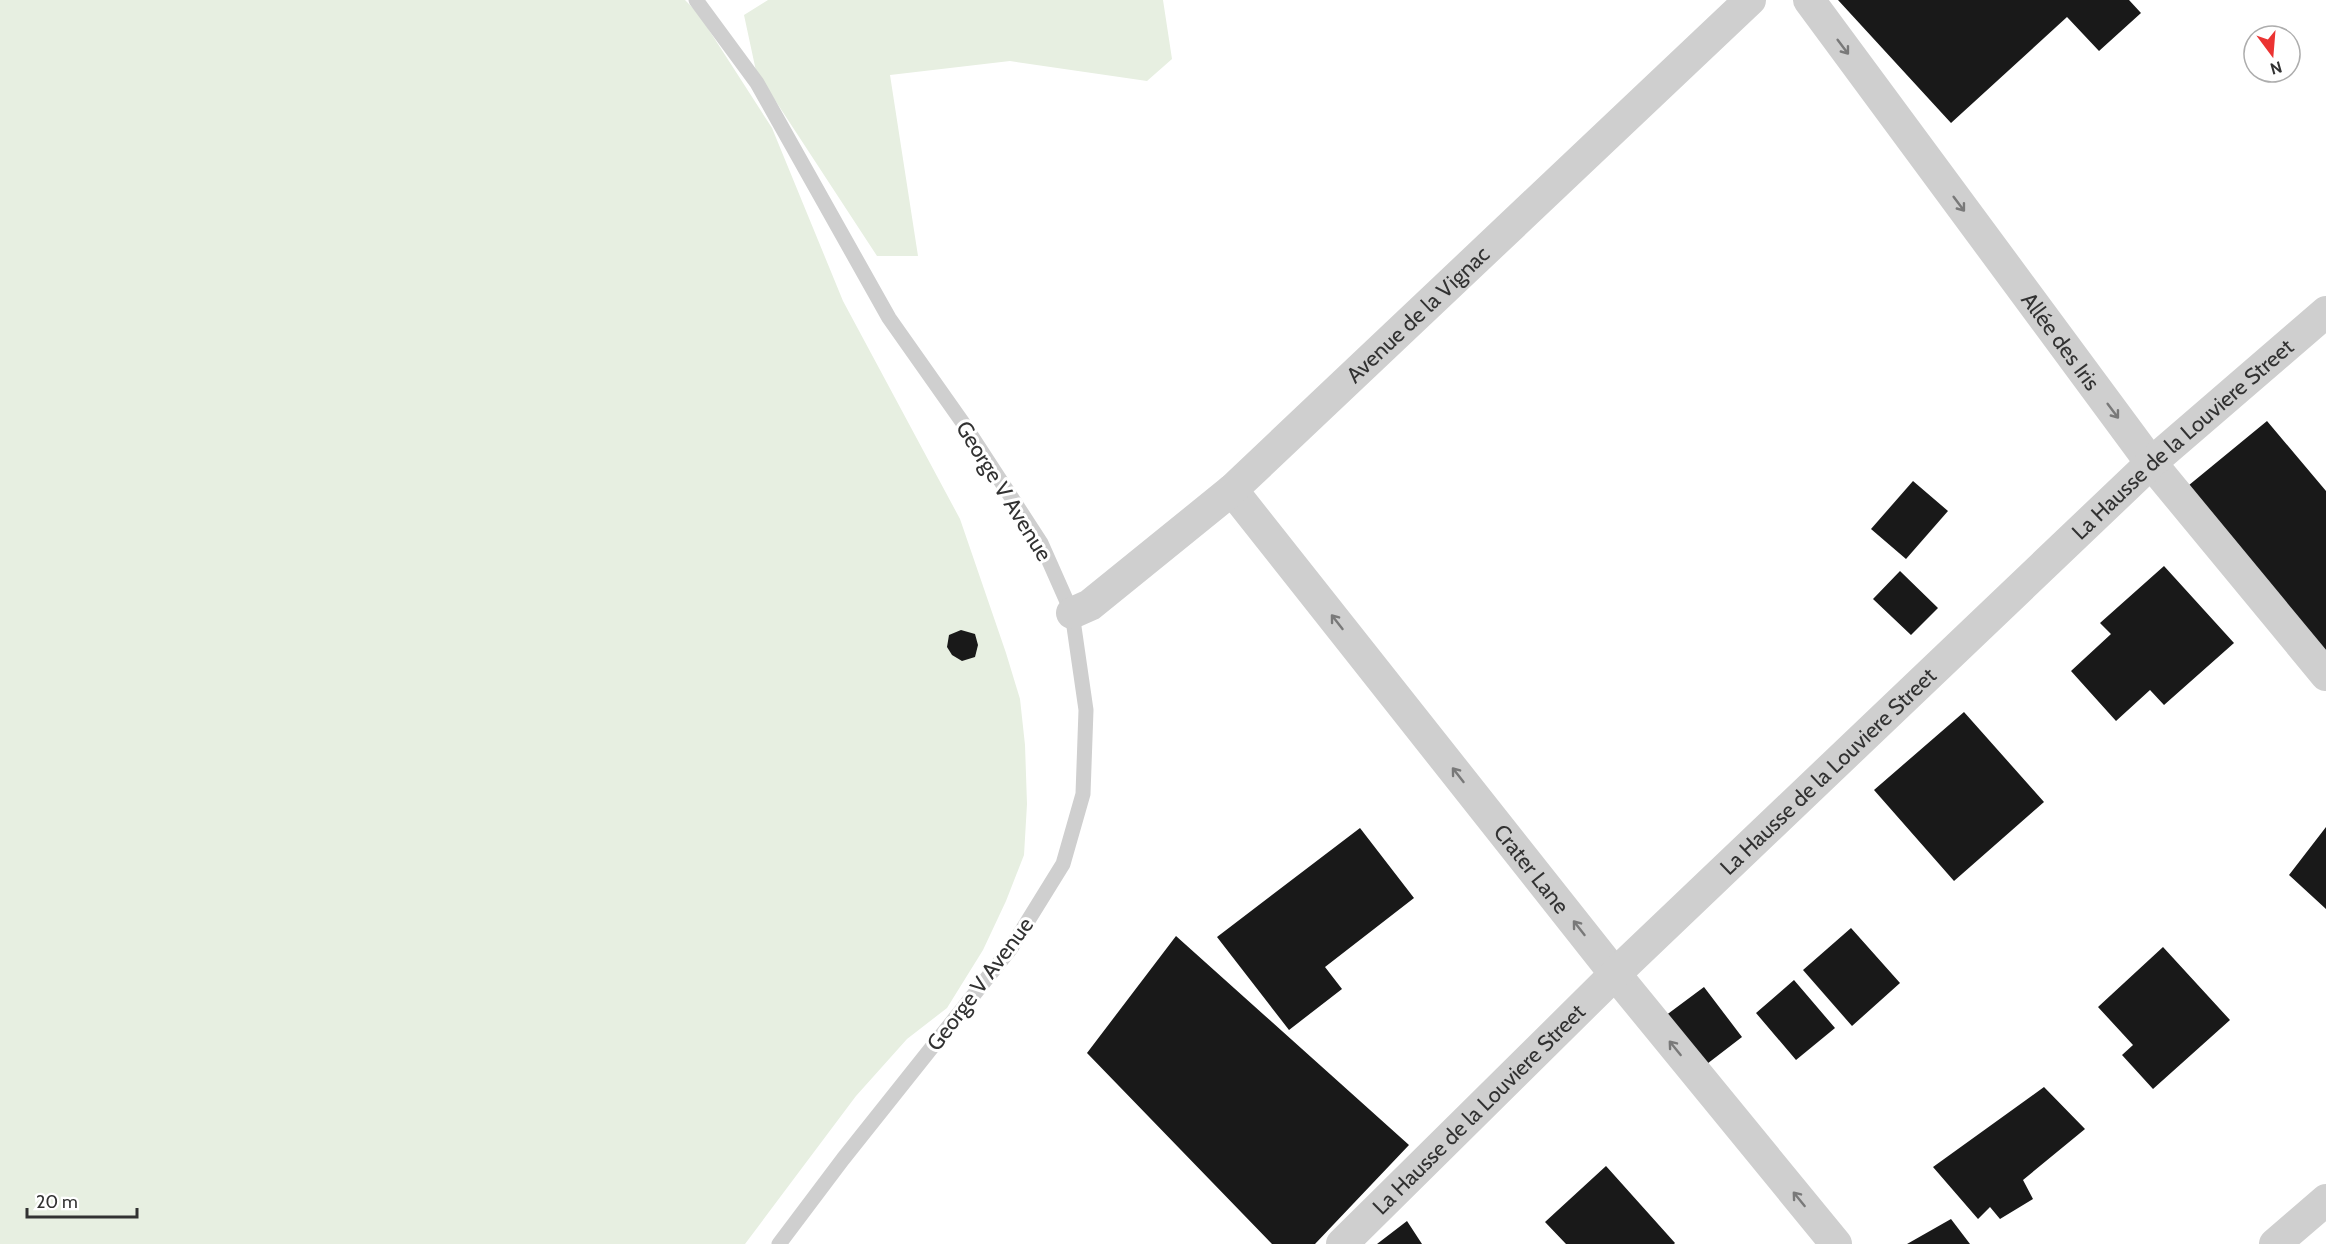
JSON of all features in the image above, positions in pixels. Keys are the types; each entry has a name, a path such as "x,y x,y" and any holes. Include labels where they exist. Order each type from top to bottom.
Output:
{"street":[{"name":"Avenue de la Vignac","path":"1072,613 1090,606 1232,490 1750,0"},
{"name":"Allée des Iris","path":"1809,0 2151,463 2326,675"},
{"name":"La Hausse de la Louviere Street","path":"1342,1244 1615,974 2151,463 2326,312"},
{"name":"Crater Lane","path":"1232,490 1615,974 1836,1244"},
{"path":"2275,1244 2326,1200"}],"lane":[{"name":"George V Avenue","path":"696,0 757,83 889,318 963,423 1041,543 1072,613 1086,710 1083,794 1063,864 1011,948 843,1159 779,1244"}],"shaded area":[{"path":"0,0 685,0 698,13 772,128 843,301 960,519 1020,699 1025,745 1027,804 1024,855 1006,901 983,950 947,1008 907,1039 856,1096 745,1244 0,1244"},
{"path":"768,0 1163,0 1172,59 1147,81 1010,61 890,75 918,256 877,256 756,71 744,15"}],"building":[{"path":"1838,0 2129,0 2141,13 2099,51 2067,17 1951,123"},
{"path":"2267,421 2326,491 2326,659 2183,490"},
{"path":"1913,481 1948,511 1906,559 1871,529"},
{"path":"2164,566 2234,643 2164,705 2150,690 2116,721 2071,671 2111,634 2100,623"},
{"path":"1900,571 1938,608 1911,635 1873,599"},
{"path":"961,630 975,634 978,645 975,657 962,661 952,655 947,647 949,635"},
{"path":"1964,712 2044,802 1954,881 1874,790"},
{"path":"2326,827 2326,909 2289,875"},
{"path":"1360,828 1414,898 1325,967 1342,989 1289,1030 1217,937"},
{"path":"1851,928 1900,983 1852,1026 1803,970"},
{"path":"1176,936 1409,1145 1315,1244 1272,1244 1087,1053"},
{"path":"2163,947 2230,1020 2153,1089 2122,1055 2133,1045 2098,1007"},
{"path":"1794,980 1835,1028 1796,1060 1756,1013"},
{"path":"1704,987 1742,1037 1703,1067 1665,1016"},
{"path":"2044,1087 2085,1129 2023,1180 2033,1199 2000,1219 1990,1207 1978,1219 1933,1167"},
{"path":"1606,1166 1674,1244 1566,1244 1545,1222"},
{"path":"1951,1219 1970,1244 1907,1244"},
{"path":"1407,1221 1422,1244 1377,1244"}]}
